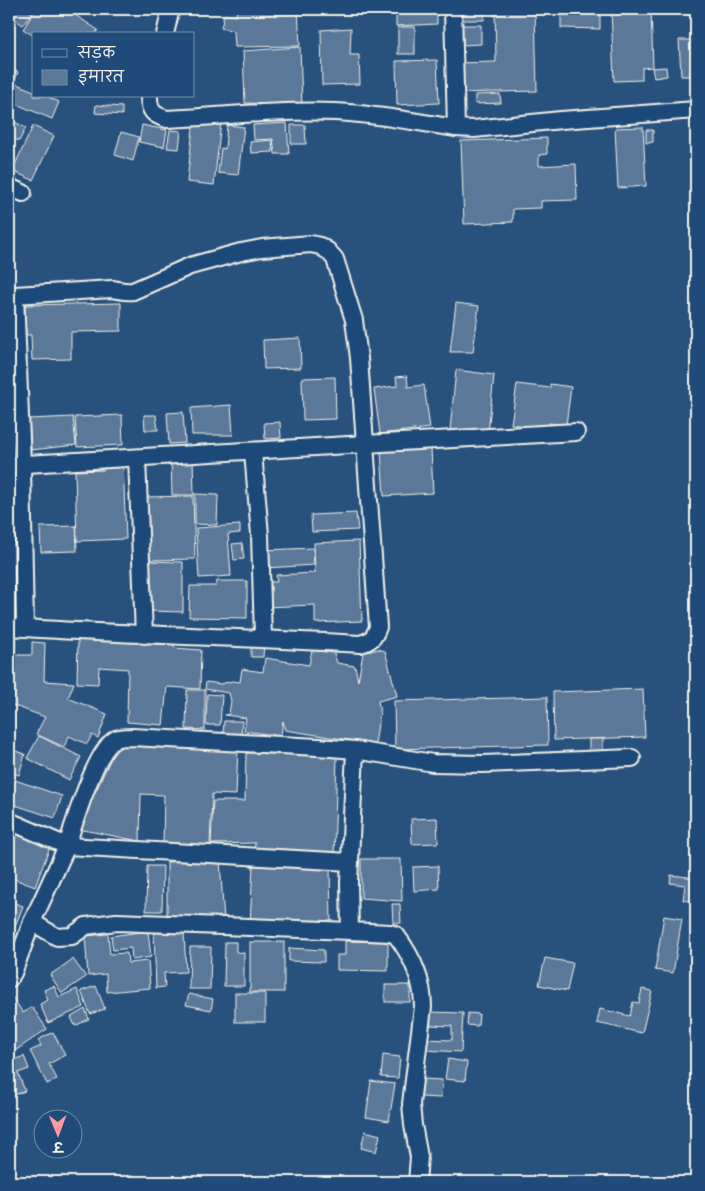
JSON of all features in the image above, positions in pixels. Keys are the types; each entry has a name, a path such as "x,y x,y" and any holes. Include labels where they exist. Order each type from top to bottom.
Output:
{"street":[{"path":"165,32 171,9"},
{"path":"453,9 456,128"},
{"path":"148,98 149,107 155,115 167,119 318,112 370,115 474,129 561,120 696,110"},
{"path":"311,244 320,246 328,251 335,259 354,320 359,358 378,627 375,636 370,642 360,644 17,628 12,295 112,289 125,292 133,291 190,266 241,252 262,248 311,244"},
{"path":"16,465 576,432"},
{"path":"253,452 260,535 263,638"},
{"path":"137,458 144,634"},
{"path":"9,979 32,922 67,846 80,804 105,749 116,739 132,737 318,746 355,750 432,763 483,764 632,758"},
{"path":"350,931 350,862 355,750"},
{"path":"9,821 67,846 350,862"},
{"path":"32,922 57,937 72,936 86,926 116,922 350,931 396,935 421,982 423,1007 411,1104 419,1157 417,1182"}],"building":[{"path":"15,9 26,9 32,13 23,25 10,16"},
{"path":"29,9 66,9 98,30 96,32 32,32 32,35 23,29 34,12"},
{"path":"237,9 298,9 300,46 235,47 234,31 221,28 224,15 236,16"},
{"path":"396,9 437,9 437,24 396,26"},
{"path":"455,9 485,9 484,20 455,20"},
{"path":"495,9 535,9 537,91 458,93 458,63 496,62"},
{"path":"561,9 600,9 600,29 561,28"},
{"path":"611,9 651,9 653,67 642,68 642,80 614,81"},
{"path":"462,25 481,25 481,44 462,45"},
{"path":"398,27 415,27 415,54 398,54"},
{"path":"351,28 350,55 359,55 360,84 322,85 321,30"},
{"path":"679,40 691,40 692,76 681,76"},
{"path":"300,47 302,105 245,103 243,51"},
{"path":"437,60 439,103 397,105 396,61"},
{"path":"666,67 667,76 654,78 652,68"},
{"path":"9,68 18,72 14,83 32,90 32,98 50,98 59,102 52,119 9,101"},
{"path":"500,94 501,103 475,104 475,95"},
{"path":"96,105 122,107 122,115 95,113"},
{"path":"9,119 26,128 19,141 9,136"},
{"path":"194,119 221,122 214,185 187,182"},
{"path":"287,123 289,154 275,154 273,139 254,140 253,125"},
{"path":"142,125 167,130 164,147 139,142"},
{"path":"227,125 244,127 238,175 218,173 221,148 225,149"},
{"path":"291,125 305,125 306,144 291,144"},
{"path":"33,126 54,136 33,180 12,171"},
{"path":"643,127 646,186 618,188 615,128"},
{"path":"170,130 181,131 179,149 167,148"},
{"path":"646,130 653,130 653,142 646,143"},
{"path":"121,132 139,137 133,161 115,155"},
{"path":"547,138 547,154 539,155 539,166 576,164 577,200 541,201 541,208 513,209 513,222 464,224 461,141"},
{"path":"272,140 273,152 251,153 250,142"},
{"path":"121,303 121,331 71,332 71,359 32,360 31,335 26,335 25,305"},
{"path":"456,303 479,306 473,352 450,352"},
{"path":"300,338 301,368 264,369 263,340"},
{"path":"456,370 494,375 488,434 450,430"},
{"path":"407,376 408,387 424,385 430,428 380,434 374,389 397,386 396,377"},
{"path":"335,377 336,419 303,420 302,378"},
{"path":"517,384 550,388 550,384 571,387 566,425 549,423 548,429 511,424"},
{"path":"231,405 233,435 192,435 191,408"},
{"path":"183,412 185,443 169,444 167,413"},
{"path":"122,415 123,445 77,447 75,417"},
{"path":"144,415 156,415 158,430 145,430"},
{"path":"73,417 76,445 31,450 29,419"},
{"path":"280,422 281,438 265,439 264,423"},
{"path":"431,448 433,493 384,496 381,451"},
{"path":"193,459 194,495 172,495 171,460"},
{"path":"123,462 126,539 77,541 75,471 104,470 104,463"},
{"path":"195,494 218,495 217,525 195,524"},
{"path":"193,496 195,559 146,560 144,497"},
{"path":"356,513 358,530 312,532 311,515"},
{"path":"240,525 240,533 228,534 231,576 199,578 196,528"},
{"path":"76,526 77,551 41,552 40,527"},
{"path":"359,541 362,621 315,623 315,605 265,607 264,582 277,582 276,575 315,573 314,543"},
{"path":"242,543 244,559 234,560 232,544"},
{"path":"313,548 314,565 266,568 265,550"},
{"path":"148,561 183,562 183,612 148,611"},
{"path":"217,581 247,581 247,618 189,617 190,586 216,586"},
{"path":"9,635 16,635 15,655 32,655 32,642 45,643 44,681 74,683 68,698 107,714 98,738 92,735 87,744 69,736 64,747 36,734 45,717 9,704"},
{"path":"116,636 174,640 174,648 201,650 200,689 167,687 163,725 127,722 128,669 99,667 98,684 77,683 78,637 115,642"},
{"path":"251,645 264,645 263,657 251,657"},
{"path":"378,649 385,651 397,696 378,701 380,711 375,744 285,730 283,721 281,736 244,731 246,718 225,715 229,714 231,701 229,693 205,689 206,682 221,684 232,681 240,682 242,669 263,672 265,658 309,665 312,650 334,653 337,663 355,666 358,681 363,653"},
{"path":"643,689 645,737 554,740 553,692"},
{"path":"187,690 205,690 205,730 186,729"},
{"path":"207,694 222,695 220,725 206,725"},
{"path":"547,697 548,745 395,749 394,701"},
{"path":"224,721 242,721 241,736 223,735"},
{"path":"39,736 81,757 69,780 27,758"},
{"path":"589,739 603,739 603,754 589,754"},
{"path":"118,743 238,748 236,795 212,794 210,846 163,844 164,795 141,794 140,841 78,829"},
{"path":"9,749 25,754 19,775 9,772"},
{"path":"246,753 337,756 334,857 254,853 255,843 211,844 213,801 245,801"},
{"path":"15,780 62,796 55,818 9,803 9,797"},
{"path":"437,818 438,843 412,844 411,819"},
{"path":"9,826 51,844 35,887 9,877"},
{"path":"361,859 401,859 402,901 361,898"},
{"path":"220,860 224,921 167,916 167,862"},
{"path":"147,866 163,866 162,911 146,911"},
{"path":"253,866 330,867 331,925 250,924"},
{"path":"438,866 439,889 414,891 413,867"},
{"path":"671,875 696,878 696,902 683,900 685,885 670,883"},
{"path":"9,901 23,906 14,929 9,927"},
{"path":"392,904 400,904 401,923 393,923"},
{"path":"664,916 682,919 673,973 655,970"},
{"path":"148,931 151,957 132,960 131,948 113,950 111,936"},
{"path":"184,932 186,972 164,973 165,987 156,988 154,933"},
{"path":"108,934 110,954 127,953 128,963 148,961 150,988 107,992 106,974 88,976 85,936"},
{"path":"345,941 388,942 388,971 337,970 337,955 345,955"},
{"path":"225,942 236,942 236,952 244,953 244,986 224,986"},
{"path":"250,942 284,942 284,992 250,992"},
{"path":"190,947 211,947 210,989 189,989"},
{"path":"289,948 324,950 324,962 289,961"},
{"path":"545,958 573,963 567,991 539,985"},
{"path":"73,959 86,977 62,993 50,975"},
{"path":"385,985 410,985 410,1002 385,1002"},
{"path":"54,986 59,997 77,989 84,1007 48,1023 40,1004 48,1000 44,990"},
{"path":"96,986 105,1009 90,1014 81,991"},
{"path":"642,989 652,991 642,1033 597,1023 600,1009 630,1016 633,1002 639,1003"},
{"path":"9,992 23,1013 32,1007 47,1029 9,1055"},
{"path":"235,993 265,993 265,1022 235,1022"},
{"path":"189,994 213,999 211,1010 186,1005"},
{"path":"85,1009 89,1019 75,1026 71,1017"},
{"path":"429,1012 463,1013 461,1052 424,1050 424,1039 452,1040 452,1026 428,1025"},
{"path":"468,1013 479,1014 478,1026 467,1025"},
{"path":"53,1032 65,1055 49,1064 57,1079 47,1084 30,1051 41,1046 38,1040"},
{"path":"383,1055 400,1057 398,1078 381,1077"},
{"path":"24,1056 29,1069 18,1073 25,1091 9,1097 9,1062"},
{"path":"448,1059 467,1062 465,1081 445,1079"},
{"path":"422,1079 442,1080 441,1098 421,1097"},
{"path":"371,1081 395,1084 389,1121 366,1117"},
{"path":"365,1131 380,1135 376,1152 361,1148"},
{"path":"155,1176 166,1177 165,1182 154,1182"}]}
